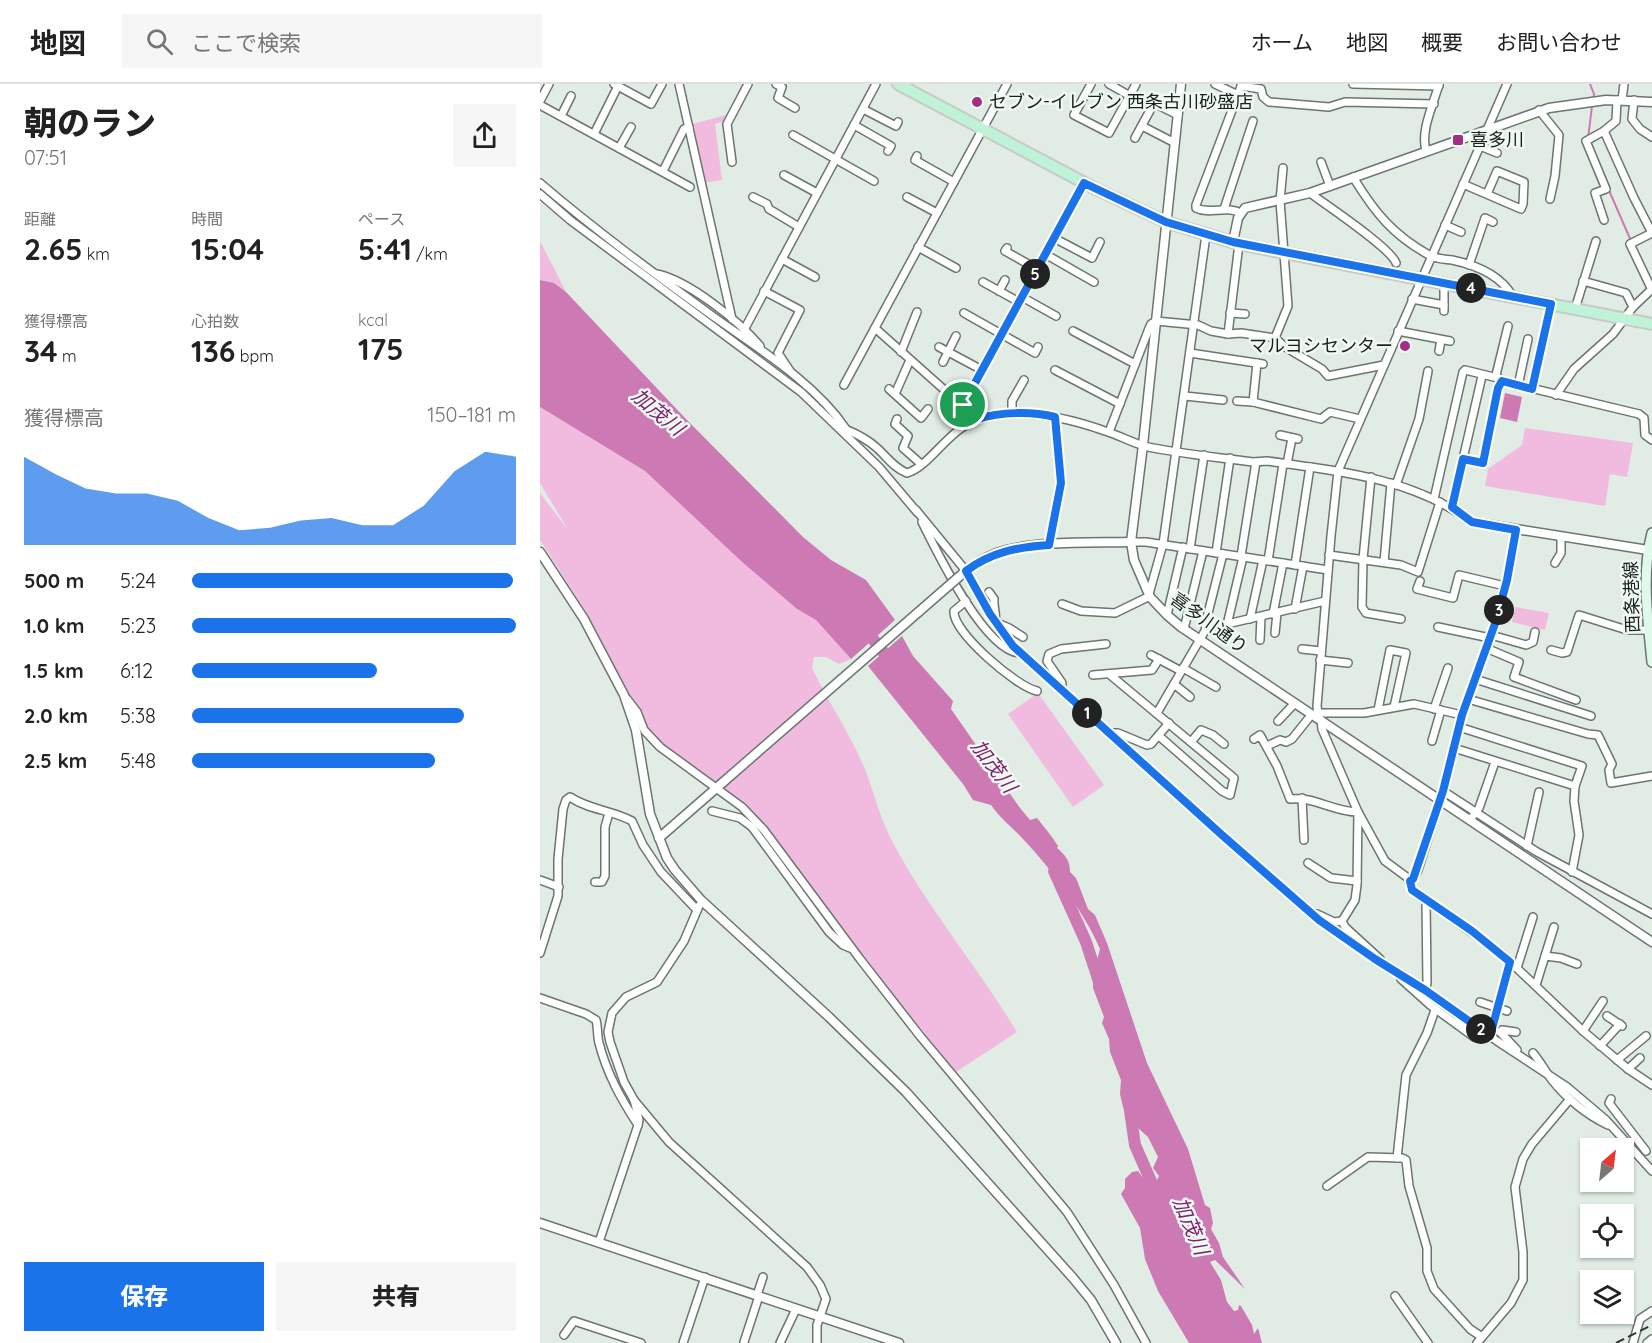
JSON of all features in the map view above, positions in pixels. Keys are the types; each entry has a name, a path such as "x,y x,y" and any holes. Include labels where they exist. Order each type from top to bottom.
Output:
{"main road":[{"path":"898,84 1084,183 1166,222 1206,235 1285,253 1652,324"},
{"name":"西条港線","path":"1652,533 1646,582 1652,662"}],"street":[{"path":"549,84 540,103 690,187"},
{"path":"594,134 616,85 651,104 662,84"},
{"path":"679,84 732,319"},
{"path":"732,162 727,124 748,84"},
{"path":"776,84 782,87 778,98 795,108"},
{"path":"744,330 876,84"},
{"path":"844,385 1007,84"},
{"path":"1091,84 1074,115 1109,133 1136,84"},
{"path":"1109,84 1130,96"},
{"name":"喜多川通り","path":"1181,84 1131,542 1134,560 1150,595 1167,615 1184,629 1295,703 1441,795 1652,942"},
{"path":"1215,84 1238,95"},
{"path":"1353,84 1439,85 1426,131 1424,144 1426,150"},
{"path":"1507,84 1338,471 1317,716 1358,812 1385,861 1410,881 1412,890 1472,931 1518,968 1600,1046 1652,1085"},
{"path":"1604,220 1595,193 1606,189 1586,141 1617,121 1624,84"},
{"path":"1240,213 1232,209 1202,211 1196,208 1196,205 1242,85 1262,89 1263,97 1269,102 1329,107 1345,102 1434,104"},
{"path":"561,116 571,96"},
{"path":"1634,100 1632,119 1640,129 1652,137"},
{"path":"1228,334 1236,243 1235,227 1240,213 1245,208 1310,193 1539,110 1577,102 1634,100 1652,102"},
{"path":"1135,138 1154,103 1178,115"},
{"path":"863,109 896,126 898,122"},
{"path":"1539,110 1559,135 1550,199"},
{"path":"1224,209 1253,121"},
{"path":"854,125 891,146 888,152"},
{"path":"1142,126 1174,143"},
{"path":"620,148 631,127"},
{"path":"663,171 687,127"},
{"path":"1556,395 1574,369 1613,334 1633,307 1652,290 1630,244 1652,233 1604,131"},
{"path":"793,135 874,181"},
{"path":"1480,146 1497,153"},
{"path":"917,156 915,160 954,182"},
{"path":"1321,162 1330,186"},
{"path":"1275,338 1288,306 1280,201 1282,168"},
{"path":"1463,184 1521,209 1524,182 1497,171 1487,194"},
{"path":"784,175 817,193"},
{"path":"1353,177 1366,198 1400,238 1417,246 1431,257 1486,271 1507,286 1513,297"},
{"path":"540,183 579,217 791,374 826,404 846,431 916,510 964,573 994,622 1020,653 1222,835 1343,938 1548,1073 1591,1106 1651,1170 1652,1178"},
{"path":"963,405 1084,183"},
{"path":"1310,193 1377,243 1395,259 1396,263"},
{"path":"540,194 578,226 779,375 846,431 869,442 903,471 910,472 948,437 977,419 1012,414 1046,415 1109,432 1143,446 1371,477 1437,500 1452,507 1472,522 1650,550"},
{"path":"753,197 767,204 768,209 799,227"},
{"path":"906,197 937,213"},
{"path":"1469,265 1485,218 1493,222"},
{"path":"1445,225 1461,232"},
{"path":"1062,604 1081,610 1115,613 1150,595 1163,544 1206,235"},
{"path":"1054,238 1092,258 1100,242"},
{"path":"1575,309 1596,241"},
{"path":"918,247 956,268"},
{"path":"1007,248 1005,252 1037,269"},
{"path":"1045,254 1094,282"},
{"path":"782,259 814,277"},
{"path":"655,273 679,281 732,319 764,354"},
{"path":"999,291 1005,280"},
{"path":"1583,281 1626,293 1633,307"},
{"path":"983,282 1056,316"},
{"path":"1412,299 1444,308 1444,283"},
{"path":"764,291 800,310 778,353 791,374"},
{"path":"1532,389 1551,304"},
{"path":"901,352 917,312"},
{"path":"964,313 1035,353 1038,347"},
{"path":"1230,314 1245,314"},
{"path":"1109,432 1148,331 1156,321 1194,324 1211,331 1228,334 1241,333 1275,338 1285,347 1322,369 1328,376 1384,364"},
{"path":"1500,380 1496,375 1508,326"},
{"path":"875,328 977,419"},
{"path":"1073,331 1135,364"},
{"path":"1398,331 1450,342"},
{"path":"943,362 956,336"},
{"path":"1518,386 1528,339"},
{"path":"1439,351 1441,340"},
{"path":"939,347 982,370"},
{"path":"1191,353 1260,364 1253,402"},
{"path":"910,360 892,391 921,418 928,409"},
{"path":"1055,370 1120,404"},
{"path":"1329,555 1401,565 1419,572 1465,370 1518,386 1642,415 1645,422 1645,435 1652,440"},
{"path":"1384,562 1393,484 1419,419 1428,371"},
{"path":"1452,507 1482,376"},
{"path":"1012,414 1012,401 1023,380"},
{"path":"1463,459 1483,463 1500,380"},
{"path":"1185,396 1223,400"},
{"path":"1237,400 1322,419 1330,412 1360,419"},
{"path":"1049,545 1061,483 1055,417"},
{"path":"897,419 895,423 908,436 903,448 921,464"},
{"path":"1250,619 1266,560 1285,464 1295,438 1280,435"},
{"path":"1167,615 1187,548 1204,455"},
{"path":"1157,713 1206,629 1220,553 1230,458"},
{"path":"1227,625 1242,556 1256,462"},
{"path":"1295,609 1310,467"},
{"path":"1371,477 1363,559 1363,611 1401,619"},
{"path":"916,510 950,577 966,601 999,644 1015,653 1020,653"},
{"path":"1410,881 1418,870 1462,715 1490,636 1505,586 1516,530"},
{"path":"1555,563 1561,553 1561,537"},
{"path":"659,838 964,573 995,554 1014,549 1049,545 1146,542 1328,570"},
{"path":"1184,629 1203,550"},
{"path":"540,552 584,620 624,694 637,712 644,730 660,747 688,765 742,807 764,830 920,1036 1067,1212 1098,1258 1146,1343"},
{"path":"1275,633 1275,613 1283,563"},
{"path":"1420,581 1417,589 1455,598 1459,575 1505,586"},
{"path":"989,592 994,599 996,617 994,622"},
{"path":"966,601 954,611 956,621 979,650 995,665 1023,686 1037,691"},
{"path":"1206,629 1326,602"},
{"path":"1551,650 1562,653 1567,651 1579,615 1627,630 1649,630"},
{"path":"1260,640 1261,616"},
{"path":"994,622 1023,637"},
{"path":"1438,627 1526,645 1533,642 1535,632"},
{"path":"1061,690 1062,683 1047,661 1049,654 1061,649 1106,644"},
{"path":"1486,648 1519,662 1514,677 1576,699"},
{"path":"1302,649 1321,651"},
{"path":"1378,710 1390,650 1406,653 1394,707"},
{"path":"1151,655 1216,687"},
{"path":"1093,675 1152,670 1159,659"},
{"path":"1320,660 1348,663"},
{"path":"1432,741 1437,709 1448,668"},
{"path":"1109,674 1234,778 1230,795 1222,791 1159,736"},
{"path":"1475,679 1591,716"},
{"path":"1174,684 1190,697"},
{"path":"624,694 636,730 650,814 675,870 701,900 829,1017 929,1116 1073,1278 1091,1300 1116,1343"},
{"path":"1468,699 1598,735 1612,764 1609,770 1611,783 1652,776"},
{"path":"1278,721 1295,703"},
{"path":"1268,746 1280,740 1287,742 1292,739 1317,716 1364,713 1414,704 1462,715"},
{"path":"1111,733 1118,733 1147,745 1151,744 1169,723"},
{"path":"1459,727 1582,766 1575,786 1574,801 1579,835 1572,872"},
{"path":"1191,742 1201,730 1213,735 1224,744"},
{"path":"1254,739 1260,735 1268,746 1290,799 1302,798 1348,812 1358,812"},
{"path":"1454,748 1575,786"},
{"path":"1495,762 1479,808 1472,816 1652,914"},
{"path":"1527,846 1539,792"},
{"path":"540,953 560,887 558,859 563,809 566,800 570,797 586,806 632,821 643,845 661,872 697,910"},
{"path":"1302,798 1305,840"},
{"path":"711,811 740,818 752,827 829,932 843,945 852,949"},
{"path":"1342,921 1355,900 1358,812"},
{"path":"595,882 602,882 605,876 605,827 609,813"},
{"path":"1308,863 1331,878 1357,881"},
{"path":"540,880 560,887"},
{"path":"701,900 675,957 667,963 657,982 626,997 612,1012 608,1032 610,1042 624,1082 634,1100 669,1142 807,1267 820,1285 826,1299 816,1330 817,1343"},
{"path":"1426,900 1425,994 1435,1010 1483,1036 1490,1036"},
{"path":"1309,911 1334,922 1342,921"},
{"path":"1518,968 1533,917"},
{"path":"1342,921 1345,927 1435,1010 1474,1037"},
{"path":"1536,985 1554,927"},
{"path":"1545,956 1561,958 1577,964"},
{"path":"1490,1036 1510,962"},
{"path":"540,998 586,1014 596,1020 606,1067 615,1089 638,1125"},
{"path":"1583,1031 1603,1001"},
{"path":"1480,1002 1507,1011"},
{"path":"1397,1158 1406,1075 1427,1033 1435,1010"},
{"path":"1600,1046 1622,1025 1607,1016"},
{"path":"1516,1032 1502,1030 1500,1032 1519,1055"},
{"path":"1617,1060 1646,1036"},
{"path":"1533,1053 1550,1078 1570,1099 1603,1123 1614,1128"},
{"path":"1628,1069 1640,1058"},
{"path":"1327,1186 1368,1157 1397,1158 1407,1162 1409,1186 1427,1248 1427,1271 1434,1289 1479,1340 1511,1303 1523,1280 1523,1252 1515,1187 1523,1159 1532,1144 1570,1099"},
{"path":"1611,1099 1609,1103 1646,1150"},
{"path":"599,1242 638,1125 634,1100"},
{"path":"1625,1126 1641,1160"},
{"path":"540,1223 899,1343"},
{"path":"744,1342 763,1277"},
{"path":"683,1343 705,1278"},
{"path":"1395,1296 1428,1343"},
{"path":"780,1343 796,1309"},
{"path":"1633,1343 1640,1318 1652,1311"},
{"path":"564,1335 574,1320 640,1343"},
{"path":"1647,1343 1652,1339"}],"shaded area":[{"path":"726,115 727,120 715,124 722,180 701,183 689,125"},
{"path":"540,241 566,292 554,283 540,280"},
{"path":"540,407 645,471 741,561 797,609 816,620 851,659 839,664 826,657 814,657 812,668 859,756 884,824 906,866 1017,1032 956,1072 862,956 767,828 745,804 662,744 646,727 585,610 540,540 540,493 568,530 540,483"},
{"path":"1525,428 1633,443 1627,477 1610,474 1605,506 1485,486 1488,469 1522,445"},
{"path":"1515,607 1549,613 1545,630 1512,622"},
{"path":"1038,693 1104,785 1073,807 1008,714"}],"water":[{"path":"540,280 554,283 566,292 685,418 803,537 831,560 866,580 895,620 851,659 816,620 797,609 741,561 645,471 540,407"},
{"path":"1505,393 1522,397 1517,422 1500,418"},
{"path":"902,636 913,656 953,701 951,709 1020,808 1030,820 1037,818 1068,861 1070,872 1076,878 1088,909 1095,915 1107,943 1147,1063 1188,1149 1205,1205 1210,1208 1213,1223 1211,1229 1219,1243 1223,1257 1245,1289 1215,1260 1210,1262 1221,1280 1227,1302 1234,1311 1238,1310 1239,1305 1241,1306 1252,1325 1254,1334 1258,1328 1262,1343 1189,1343 1158,1291 1145,1259 1140,1228 1121,1194 1125,1188 1125,1179 1132,1172 1138,1171 1143,1178 1145,1176 1148,1183 1156,1182 1159,1176 1153,1168 1158,1157 1148,1137 1123,1107 1120,1094 1121,1080 1110,1052 1109,1039 1102,1023 1104,1017 1093,988 1093,977 1100,949 1076,905 1045,864 991,805 973,800 963,784 868,666"}],"waterway":[{"path":"1590,84 1594,94 1593,100"},
{"path":"1588,139 1592,106"},
{"path":"1608,188 1631,241"},
{"name":"加茂川","path":"864,628 892,663"},
{"name":"加茂川","path":"1054,871 1086,942 1100,985"},
{"name":"加茂川","path":"1129,1104 1135,1145 1157,1195"}],"railway":[{"path":"1616,1343 1652,1325"}],"place":[{"name":"セブン-イレブン 西条古川砂盛店","path":"977,102"},
{"name":"喜多川","path":"1458,140"},
{"name":"マルヨシセンター","path":"1405,346"}],"route":[{"path":"1084,183 1190,231 1233,242 1551,304 1532,389 1502,381 1498,388 1483,463 1463,459 1452,507 1472,522 1516,530 1507,580 1496,621 1462,715 1443,791 1420,865 1416,875 1410,881 1412,890 1472,931 1510,962 1490,1036 1319,920 1013,646 998,627 966,571 995,554 1014,549 1049,545 1061,483 1055,417 1028,413 977,419 963,405 1084,183"}]}
